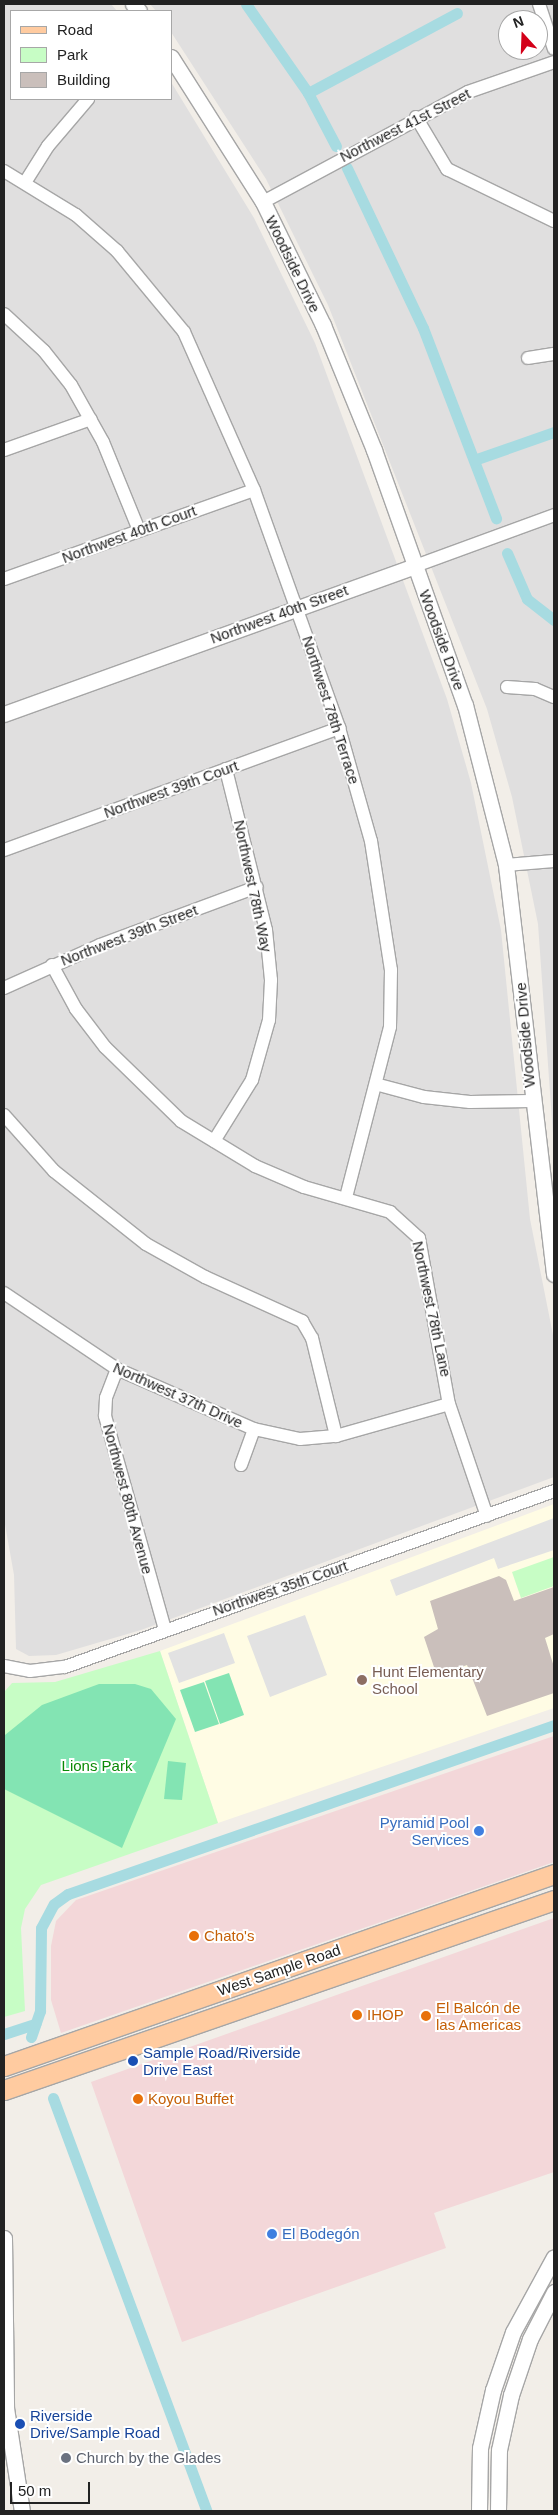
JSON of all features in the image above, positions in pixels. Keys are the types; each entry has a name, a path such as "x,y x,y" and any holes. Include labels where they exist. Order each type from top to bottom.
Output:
{"main road":[{"name":"West Sample Road","path":"4,2066 554,1874"},
{"name":"West Sample Road","path":"4,2090 554,1900"},
{"path":"290,1992 302,1974 372,1947 388,1932"},
{"path":"218,2016 230,2002 278,1984 289,1966"}],"street":[{"path":"539,4 554,49"},
{"name":"Woodside Drive","path":"172,58 263,202 323,325 415,566 466,710 506,865 531,1101 554,1274"},
{"name":"Northwest 41st Street","path":"263,202 416,118 468,92 554,62"},
{"path":"26,181 48,146 87,100"},
{"path":"416,118 447,169 554,221"},
{"name":"Northwest 78th Terrace","path":"4,171 26,181 76,215 155,292 196,356 254,490 339,728 385,910 391,970 390,1027 379,1085 346,1197"},
{"path":"4,314 44,351 91,419 140,530"},
{"path":"528,358 554,354"},
{"path":"4,450 91,419"},
{"name":"Northwest 40th Court","path":"4,579 254,490"},
{"name":"Northwest 40th Street","path":"4,714 554,515"},
{"path":"507,687 535,689 554,697"},
{"name":"Northwest 39th Court","path":"4,850 339,728"},
{"name":"Northwest 78th Way","path":"214,1141 252,1080 270,1020 271,980 256,887 226,769"},
{"path":"506,865 554,861"},
{"name":"Northwest 39th Street","path":"4,988 52,965 256,887"},
{"name":"Northwest 78th Lane","path":"52,965 76,1010 138,1082 181,1121 255,1166 304,1187 346,1197 390,1212 419,1238 449,1404 487,1516"},
{"path":"379,1085 424,1097 470,1102 531,1101"},
{"path":"4,1116 54,1171 146,1244 205,1278 302,1321 312,1338 336,1436"},
{"name":"Northwest 37th Drive","path":"4,1293 116,1370 254,1429 300,1439 336,1436 449,1404"},
{"name":"Northwest 80th Avenue","path":"116,1370 106,1398 105,1416 165,1629"},
{"name":"Northwest 37th Drive","path":"240,1466 254,1429"},
{"name":"Northwest 35th Court","path":"4,1666 30,1670 64,1667 165,1629 554,1491"},
{"path":"4,2238 6,2408 22,2511"},
{"path":"479,2511 480,2448 493,2390 513,2332 549,2275 554,2257"},
{"path":"498,2511 498,2450 511,2395 530,2339 554,2292"}],"shaded area":[{"path":"4,4 111,4 116,10 10,10 10,100 172,100 172,84 254,218 315,343 447,699 471,783 501,930 530,1219 554,1340 554,1477 141,1630 56,1655 29,1656 16,1649 14,1575 4,1519"},
{"path":"150,4 554,4 554,1149 538,924 512,797 487,709 328,305 266,179 172,34 172,10 155,10"},
{"name":"Hunt Elementary School","path":"554,1504 554,1708 218,1823 160,1651"},
{"path":"554,1518 554,1550 498,1569 494,1558 396,1596 390,1580"},
{"path":"305,1615 327,1675 270,1697 247,1636"},
{"path":"224,1633 235,1663 179,1683 168,1653"},
{"path":"554,1736 554,1862 61,2033 51,2000 51,1946 56,1921 76,1900"},
{"path":"554,1918 554,2172 434,2213 446,2248 182,2342 91,2082"}],"green space":[{"path":"554,1557 554,1586 521,1598 512,1572"},
{"name":"Lions Park","path":"160,1651 218,1823 41,1885 25,1909 21,1928 25,2011 4,2017 5,1691 12,1683 55,1682"},
{"path":"229,1673 244,1715 220,1724 205,1681"},
{"path":"204,1682 219,1724 195,1732 180,1690"},
{"path":"99,1684 135,1684 151,1689 176,1719 122,1848 4,1789 5,1735 42,1705"},
{"path":"168,1761 186,1763 182,1800 164,1799"}],"building":[{"name":"Hunt Elementary School","path":"499,1576 506,1580 514,1601 554,1587 554,1634 545,1638 554,1667 554,1693 487,1716 467,1665 437,1676 424,1637 438,1629 430,1601"}],"waterway":[{"path":"246,4 308,93 336,146"},
{"path":"308,93 457,13"},
{"path":"347,168 423,328 496,518"},
{"path":"474,460 554,432"},
{"path":"507,553 527,599 554,620"},
{"path":"31,2037 40,2011 41,1928 54,1904 68,1894 554,1725"},
{"path":"4,2034 35,2024"},
{"path":"53,2098 207,2511"}],"place":[{"name":"Hunt Elementary School","path":"362,1680"},
{"name":"Pyramid Pool Services","path":"479,1831"},
{"name":"Chato's","path":"194,1936"},
{"name":"IHOP","path":"357,2015"},
{"name":"El Balcón de las Americas","path":"426,2016"},
{"name":"Sample Road/Riverside Drive East","path":"133,2061"},
{"name":"Koyou Buffet","path":"138,2099"},
{"name":"El Bodegón","path":"272,2234"},
{"name":"Riverside Drive/Sample Road","path":"20,2424"},
{"name":"Church by the Glades","path":"66,2458"}]}
